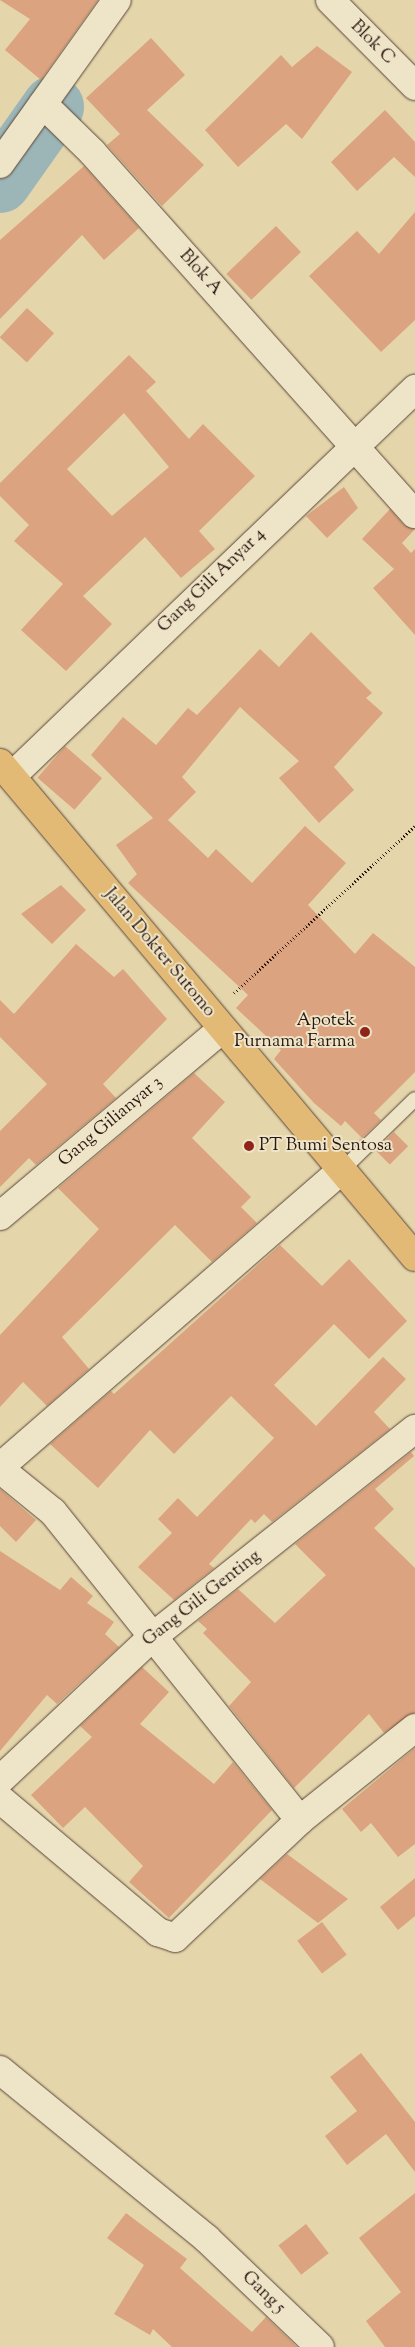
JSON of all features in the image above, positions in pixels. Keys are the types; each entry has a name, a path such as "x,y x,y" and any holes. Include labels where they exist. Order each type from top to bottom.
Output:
{"main road":[{"name":"Jalan Dokter Sutomo","path":"6,770 341,1172 415,1257"}],"street":[{"path":"0,164 44,105 116,0"},
{"name":"Blok C","path":"330,0 415,86"},
{"name":"Blok A","path":"44,105 72,131 324,409 352,446 415,514"},
{"name":"Gang Gili Anyar 4","path":"6,770 415,389"},
{"name":"Gang Gilianyar 3","path":"0,1216 217,1022"},
{"path":"300,1820 151,1638 54,1512 0,1468 341,1172"},
{"name":"Gang Gili Genting","path":"0,1780 151,1638 415,1429"},
{"path":"0,1799 169,1938 183,1931 300,1820 415,1728"},
{"name":"Gang 5","path":"0,2070 206,2239 320,2347"}],"lane":[{"path":"341,1172 415,1099"}],"path":[{"path":"217,1022 415,826"}],"building":[{"path":"0,0 98,0 41,80 5,50 30,19"},
{"path":"151,38 185,75 147,110 204,165 162,206 107,145 120,134 86,98"},
{"path":"317,46 352,72 302,139 286,124 238,167 205,130 281,55 292,67"},
{"path":"385,110 415,142 415,177 394,157 357,191 331,162"},
{"path":"84,166 139,228 104,260 82,235 0,319 0,240"},
{"path":"415,212 415,320 381,352 309,276 357,231 379,254"},
{"path":"276,226 301,252 251,300 226,274"},
{"path":"27,308 54,333 27,362 0,337"},
{"path":"129,355 156,382 146,391 189,439 203,424 255,476 199,531 215,549 181,578 145,537 83,596 112,624 66,671 21,630 63,584 14,541 29,525 0,496 0,483","holes":["124,413 169,467 112,516 67,469"]},
{"path":"344,487 358,508 327,538 306,516"},
{"path":"390,509 404,525 415,529 402,543 411,553 415,549 415,635 373,588 394,569 362,539"},
{"path":"311,632 372,693 366,698 383,713 334,767 354,790 319,823 279,778 299,761 240,707 182,777 196,792 168,820 208,858 216,849 252,883 305,826 346,863 308,905 355,954 373,933 415,967 415,1072 374,1113 381,1120 362,1138 345,1121 341,1126 314,1103 274,1059 281,1050 236,1008 248,995 128,883 137,874 116,845 153,818 91,755 123,717 156,745 188,708 197,715 260,649 279,667"},
{"path":"65,746 102,778 74,810 37,778"},
{"path":"61,885 86,910 52,944 21,914"},
{"path":"76,944 114,977 123,969 167,1019 103,1084 116,1098 36,1165 29,1158 0,1187 0,1131 47,1084 0,1037 0,1000 14,1014"},
{"path":"194,1073 225,1102 192,1138 251,1197 241,1207 257,1223 212,1262 175,1225 62,1337 89,1369 47,1406 23,1382 0,1407 0,1335 99,1229 58,1188"},
{"path":"394,1132 408,1146 390,1165 376,1150"},
{"path":"280,1245 322,1286 349,1259 407,1321 369,1359 334,1324 274,1385 316,1426 383,1357 406,1379 374,1412 390,1429 272,1522 264,1514 255,1523 251,1519 209,1564 214,1568 174,1600 138,1567 172,1533 158,1519 178,1498 197,1517 274,1438 231,1396 174,1454 150,1430 98,1488 50,1444 111,1391 114,1394"},
{"path":"411,1452 414,1456 375,1489 394,1509 374,1528 415,1568 415,1713 384,1733 369,1714 294,1788 229,1706 251,1682 203,1633 207,1629 198,1621 238,1589 275,1623 326,1575 295,1544"},
{"path":"0,1489 36,1520 16,1542 0,1526"},
{"path":"0,1551 60,1590 71,1577 93,1596 87,1603 114,1622 105,1634 119,1647 57,1704 47,1695 0,1751"},
{"path":"142,1667 169,1692 140,1724 214,1784 233,1762 272,1810 169,1918 129,1882 143,1866 85,1807 63,1828 31,1795 92,1737 80,1726"},
{"path":"415,1748 415,1844 398,1857 371,1823 361,1832 342,1809"},
{"path":"287,1854 348,1899 318,1923 260,1879"},
{"path":"415,1878 415,1916 398,1930 380,1907"},
{"path":"322,1922 347,1955 322,1973 297,1941"},
{"path":"361,2053 415,2122 415,2172 386,2134 347,2165 325,2136 357,2111 330,2077"},
{"path":"415,2193 415,2347 385,2347 366,2321 401,2292 359,2238"},
{"path":"126,2213 187,2259 180,2268 252,2332 266,2317 297,2347 172,2347 153,2329 150,2335 114,2314 144,2265 107,2238"},
{"path":"306,2224 329,2253 301,2275 278,2246"}],"waterway":[{"path":"0,182 53,107"}],"place":[{"name":"Apotek Purnama Farma","path":"365,1032"},
{"name":"PT Bumi Sentosa","path":"249,1146"}]}
